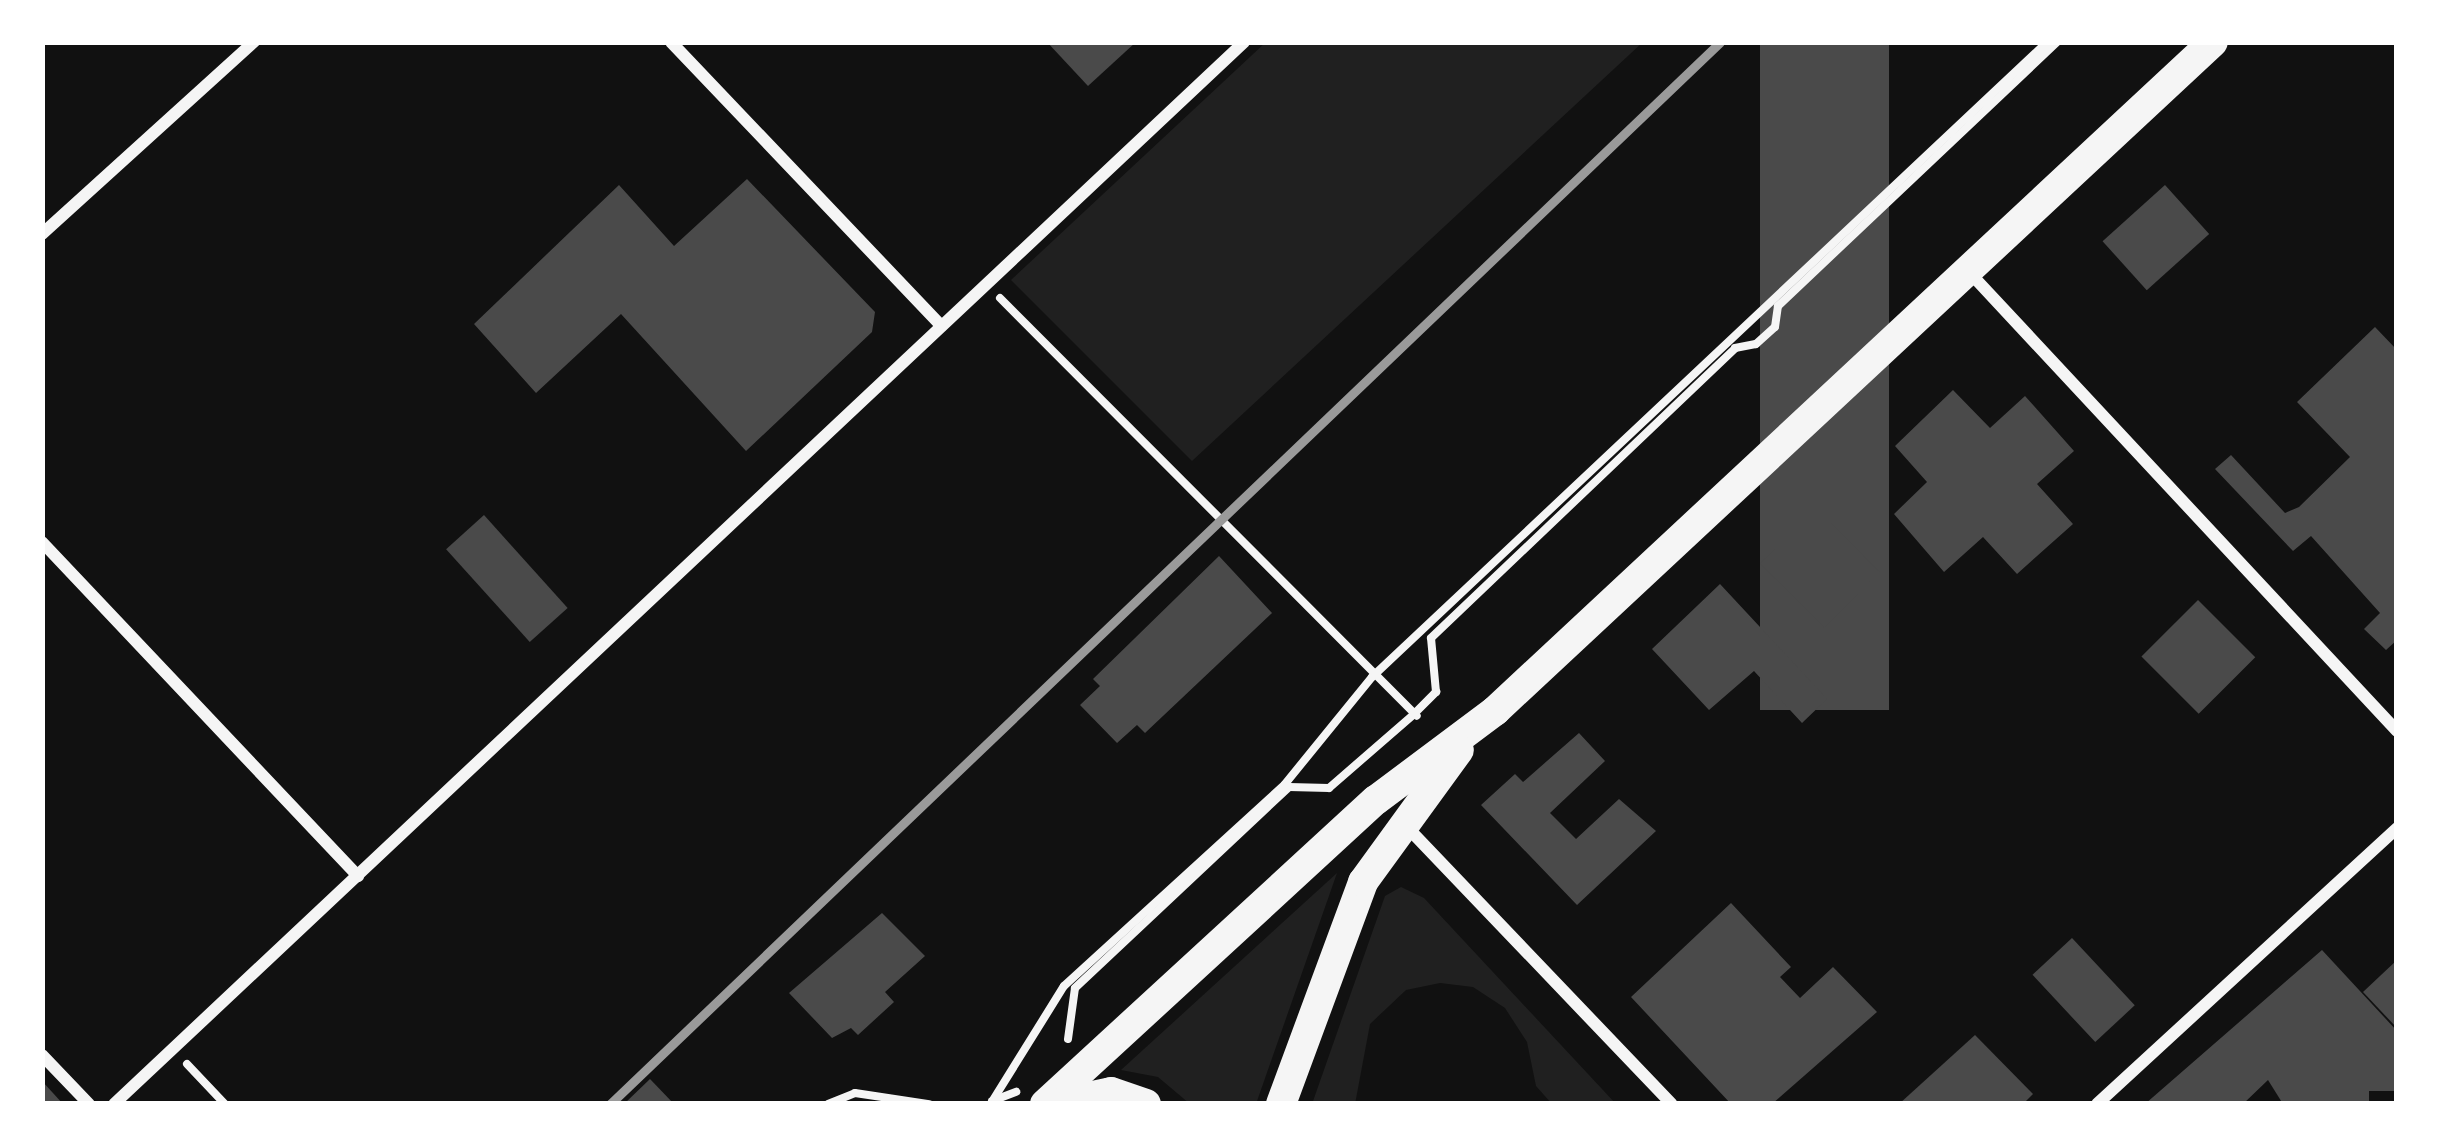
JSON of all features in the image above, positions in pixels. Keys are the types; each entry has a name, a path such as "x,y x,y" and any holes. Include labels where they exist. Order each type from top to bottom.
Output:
{"main road":[{"path":"1035,1094 1376,800 1469,735 2213,42"},
{"path":"1281,1104 1342,926 1469,735"},
{"path":"1054,1104 1111,1092 1146,1104"}],"street":[{"path":"42,234 254,42"},
{"path":"671,42 941,326"},
{"path":"114,1104 1244,42"},
{"path":"1969,272 2397,731"},
{"path":"42,542 358,876"},
{"path":"1405,825 1672,1104"},
{"path":"2097,1104 2397,828"},
{"path":"42,1055 89,1104"}],"path":[{"path":"990,1102 1064,986 1285,784 1372,677 2047,42"},
{"path":"1054,1054 1069,1039 1075,988 1289,787 1329,788 1413,715 1436,692 1431,638 1736,347 1756,344 1775,327 1778,306 2057,42"},
{"path":"986,285 1372,677 1413,715 1469,735"},
{"path":"173,1050 226,1104"},
{"path":"828,1104 855,1093 929,1104"},
{"path":"990,1102 1035,1094"}],"shaded area":[{"path":"1266,42 1643,42 1192,461 1011,280"},
{"path":"1337,873 1256,1104 1190,1104 1158,1077 1121,1070"},
{"path":"1401,887 1424,898 1616,1104 1552,1104 1536,1086 1527,1042 1505,1008 1473,987 1440,983 1406,990 1370,1024 1355,1104 1312,1104 1385,896"}],"building":[{"path":"1047,42 1136,42 1088,86"},
{"path":"1760,42 1889,42 1889,710 1760,710"},
{"path":"747,179 875,312 872,332 746,451 621,314 536,393 474,324 619,185 674,246"},
{"path":"2165,185 2209,234 2147,290 2103,241"},
{"path":"2375,327 2397,350 2397,640 2386,650 2364,629 2380,613 2311,536 2293,551 2215,469 2231,455 2285,513 2299,507 2350,457 2297,402"},
{"path":"1953,390 1990,428 2025,396 2074,451 2037,484 2073,524 2017,574 1983,537 1944,572 1894,514 1927,482 1895,446"},
{"path":"1816,508 1880,572 1824,628 1760,564"},
{"path":"484,515 568,608 530,642 446,549"},
{"path":"1219,556 1272,613 1145,733 1137,725 1117,743 1080,705 1100,686 1093,679"},
{"path":"1720,584 1827,699 1802,723 1754,671 1709,710 1652,649"},
{"path":"2198,600 2255,657 2199,714 2141,657"},
{"path":"1579,733 1605,761 1550,813 1576,839 1619,799 1656,831 1577,905 1481,805 1515,774 1523,782"},
{"path":"1731,903 1791,967 1780,977 1800,998 1833,967 1877,1012 1772,1104 1731,1104 1631,997"},
{"path":"882,913 925,956 885,992 894,1002 858,1035 851,1028 832,1038 789,993"},
{"path":"2072,938 2135,1005 2095,1042 2033,975"},
{"path":"2322,950 2397,1031 2397,1091 2369,1091 2369,1104 2283,1104 2268,1080 2243,1104 2145,1104"},
{"path":"2397,960 2397,1028 2363,992"},
{"path":"1975,1035 2033,1094 2023,1104 1899,1104"},
{"path":"650,1079 674,1104 624,1104"},
{"path":"42,1081 63,1104 42,1104"}],"railway":[{"path":"610,1104 1720,42"}]}
